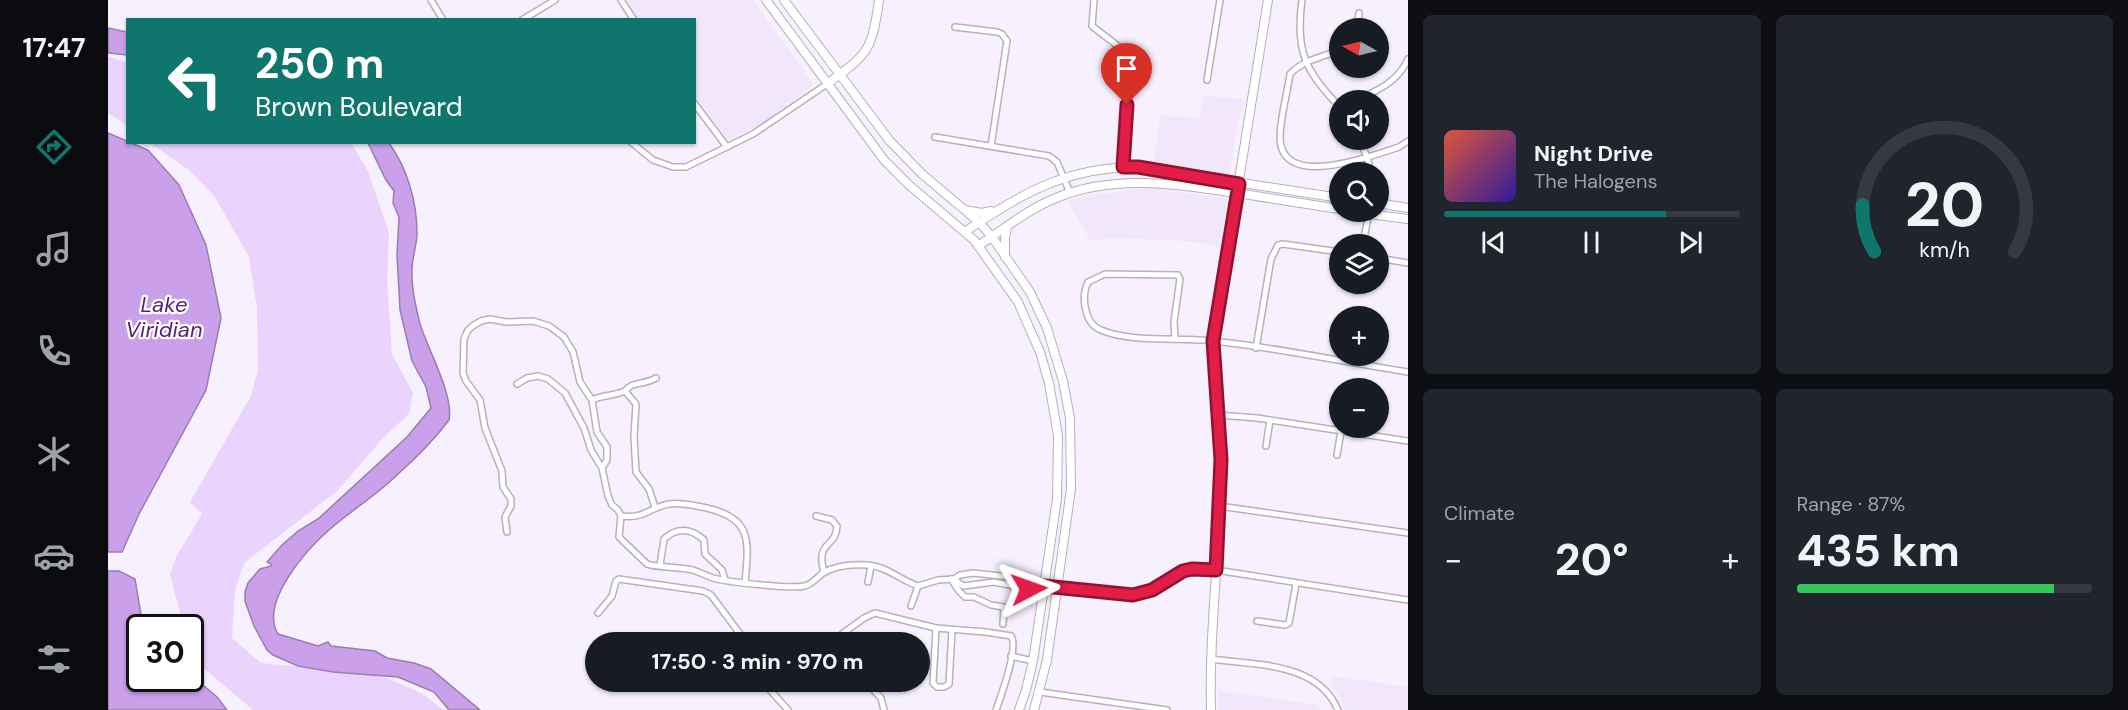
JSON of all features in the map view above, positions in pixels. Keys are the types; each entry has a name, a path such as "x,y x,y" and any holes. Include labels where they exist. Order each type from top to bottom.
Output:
{"main road":[{"path":"766,0 892,169 966,231 978,246 1018,302 1040,352 1049,383 1058,436 1059,468 1057,499 1033,661 1019,710"},
{"path":"784,0 839,76 900,153 979,222 992,237 1030,292 1047,328 1063,381 1070,418 1071,489 1047,660 1034,710"},
{"path":"827,84 852,67 867,48 874,30 879,0"},
{"path":"1211,710 1210,659 1221,460 1213,341 1268,0"},
{"path":"966,231 1018,197 1064,178 1086,171 1123,167 1138,167 1329,196"},
{"path":"978,246 1046,202 1070,193 1100,187 1152,182 1329,207"},
{"path":"1389,205 1408,208"},
{"path":"962,209 982,213 996,210"},
{"path":"1389,216 1408,219"},
{"path":"1005,258 1005,238 1008,226"}],"street":[{"path":"431,0 442,18"},
{"path":"525,18 555,0"},
{"path":"621,0 633,18"},
{"path":"1094,0 1092,26 1127,53 1132,61 1123,167"},
{"path":"1206,80 1220,0"},
{"path":"1302,0 1300,44 1318,85 1329,96"},
{"path":"1358,18 1359,13"},
{"path":"955,27 997,32 1002,34 1007,41 991,146"},
{"path":"1329,54 1306,62 1290,74 1280,136 1288,157 1295,163 1306,167 1319,167 1367,157 1399,147 1408,141"},
{"path":"1381,90 1394,78 1408,59"},
{"path":"634,144 652,160 673,167 693,164 753,134 827,84"},
{"path":"696,106 728,147"},
{"path":"935,137 1049,156 1057,162 1070,193"},
{"path":"1364,150 1368,162"},
{"path":"1256,348 1271,259 1278,246 1283,244 1329,250"},
{"path":"1389,259 1408,262"},
{"path":"1175,339 1175,306 1180,279 1178,275 1105,274 1090,280 1084,291 1084,303 1094,327 1100,330 1121,335 1175,339 1213,341 1408,372"},
{"path":"507,532 505,517 511,506 511,499 503,487 502,471 486,433 480,400 466,381 464,373 463,344 468,330 481,321 490,319 506,322 533,321 549,326 564,337 573,352 580,382 592,400 594,425 606,447 607,460 602,468"},
{"path":"517,384 527,378 538,376 548,379 565,393 584,428 591,450 602,468 608,496 621,516 618,534 621,541 646,564 695,570 714,579 774,585 804,586 824,572 854,565 871,566 894,572 918,586 938,580 953,579 960,575 985,574 1029,579 1034,585"},
{"path":"592,400 604,394 612,395 625,391 633,385 649,383 656,378"},
{"path":"625,391 636,404 634,437 636,472 649,489 655,507"},
{"path":"1218,415 1329,429"},
{"path":"1266,446 1270,420"},
{"path":"1337,455 1340,438"},
{"path":"1388,438 1408,441"},
{"path":"621,516 642,516 655,507 672,503 710,509 735,519 745,532 748,545 746,583"},
{"path":"1219,506 1408,533"},
{"path":"816,516 832,520 837,526 835,536 823,549 821,555 824,572"},
{"path":"660,565 664,539 679,530 688,531 704,540 705,554 724,573 725,580"},
{"path":"868,582 871,566"},
{"path":"953,579 963,586 994,582 1029,589 1034,585 1133,595 1152,590 1183,571 1216,570 1408,600"},
{"path":"598,613 612,596 616,581 619,579 703,591 711,595 739,632"},
{"path":"953,579 965,597 974,597 991,605 1004,607 1003,624"},
{"path":"1257,621 1285,625 1289,623 1296,584"},
{"path":"911,606 918,586"},
{"path":"846,632 875,613 936,628 1007,634 1014,640 996,710"},
{"path":"936,628 933,683 937,687 949,684 952,630"},
{"path":"1011,656 1033,661"},
{"path":"1210,659 1284,669 1302,674 1323,686 1338,710"},
{"path":"772,692 788,710"},
{"path":"875,692 881,698 884,710"},
{"path":"1040,692 1167,710"}],"shaded area":[{"path":"625,0 753,0 814,85 763,123 728,140 696,97 696,18 637,18"},
{"path":"108,57 126,62 126,125 108,113"},
{"path":"1204,95 1245,100 1238,121 1230,172 1227,174 1153,162 1161,114 1200,119"},
{"path":"151,144 352,144 368,171 389,233 387,280 392,354 413,393 409,414 384,437 337,491 244,563 235,591 232,638 261,663 387,678 423,694 443,710 253,710 204,668 204,614 180,614 170,575 176,557 202,514 190,502 251,396 258,370 257,309 249,257 215,197 189,170"},
{"path":"1147,188 1227,198 1220,247 1189,241 1112,238 1091,241 1067,201"},
{"path":"1333,676 1408,687 1408,710 1345,710 1340,697 1331,686"},
{"path":"1219,690 1315,705 1322,710 1219,710"}],"water":[{"path":"108,28 126,32 126,55 108,53"},
{"name":"Lake Viridian","path":"108,133 126,141 126,144 134,144 148,150 179,185 206,245 221,318 206,390 139,514 122,552 108,552"},
{"path":"368,144 390,144 410,185 417,221 412,270 414,297 420,324 448,398 449,420 405,468 330,529 310,549 288,577 280,592 275,607 274,621 278,634 318,646 328,642 331,646 375,651 387,658 431,669 480,710 449,710 434,692 398,677 333,672 298,666 273,655 267,650 254,626 245,601 248,583 260,569 271,566 267,562 282,545 298,531 318,519 407,437 431,408 426,387 412,361 400,310 397,255 399,217 393,203 394,191"},
{"path":"108,571 119,571 135,579 141,614 126,614 126,692 204,692 204,686 227,710 108,710"}],"route":[{"path":"1029,589 1034,585 1133,595 1143,594 1183,571 1216,570 1221,460 1213,341 1239,184 1138,167 1123,167 1127,105"}]}
